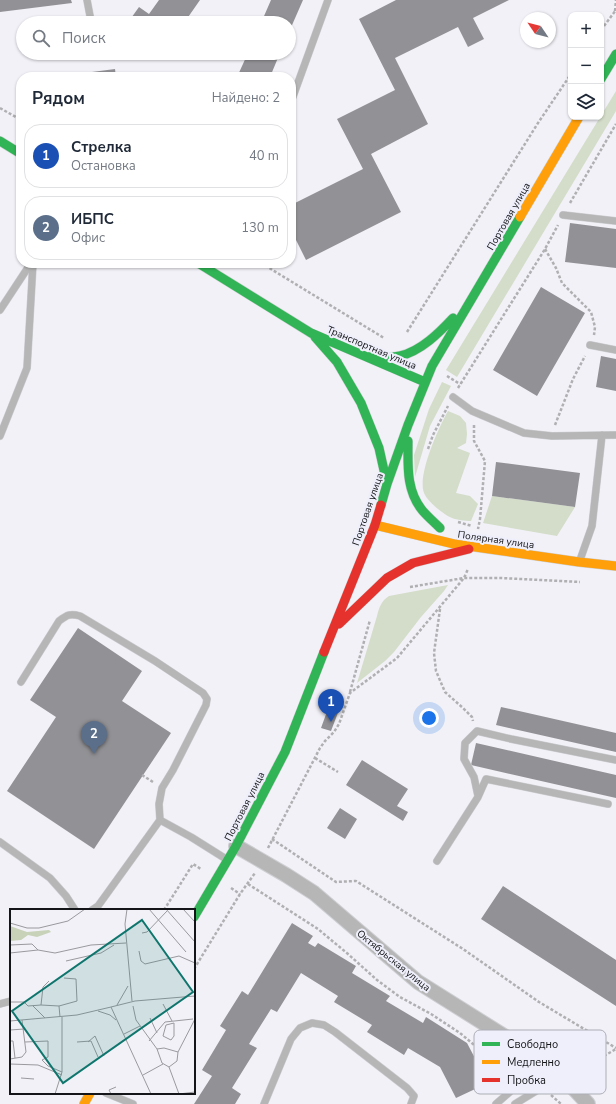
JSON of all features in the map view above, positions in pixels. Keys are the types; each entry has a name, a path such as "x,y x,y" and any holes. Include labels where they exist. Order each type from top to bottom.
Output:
{"main road":[{"path":"604,74 616,54"},
{"name":"Портовая улица","path":"195,915 236,846 285,752 390,487 408,425 432,366 577,120"},
{"path":"0,141 16,151"},
{"name":"Транспортная улица","path":"206,268 311,333 425,382"},
{"path":"356,352 378,356 406,354 414,350 441,330 473,296"},
{"name":"Транспортная улица","path":"311,333 337,362 361,403 379,448 390,487"},
{"path":"408,425 408,476 410,489 417,503 440,528"},
{"path":"410,506 440,528 475,547"},
{"name":"Полярная улица","path":"375,525 454,544 616,566"},
{"path":"334,629 387,578 413,563 475,547"},
{"path":"84,1104 89,1094"}],"street":[{"name":"Октябрьская улица","path":"236,846 314,893 418,982 494,1030"},
{"name":"Октябрьская улица","path":"579,1094 588,1104"}],"lane":[{"path":"87,0 90,16"},
{"path":"296,88 328,0"},
{"path":"563,215 616,221"},
{"path":"0,310 29,268"},
{"path":"0,436 27,368 32,268"},
{"path":"590,345 616,350"},
{"path":"453,397 472,411 524,433 550,436 616,435"},
{"path":"579,562 592,526 602,435"},
{"path":"21,682 60,621 73,613 155,661 203,693 207,699 206,705 173,770 162,788 159,804 160,820 98,906 94,909"},
{"path":"478,796 474,777 464,758 465,743 477,730 511,739 616,760"},
{"path":"437,861 478,796 486,779 608,804"},
{"path":"160,820 228,860"},
{"path":"0,842 50,878 66,896 74,909"},
{"path":"0,1004 10,1000"},
{"path":"264,1104 291,1039 300,1028 312,1023 324,1025 335,1032 407,1088 414,1096 411,1104"},
{"path":"108,1094 133,1104"},
{"path":"496,1104 507,1094"},
{"path":"515,1104 531,1094"}],"path":[{"path":"604,26 615,11 616,0"},
{"path":"407,332 538,123 568,78"},
{"path":"0,108 16,117"},
{"path":"426,453 433,435 460,384 545,248 616,124"},
{"path":"545,248 562,283 591,312 595,327 593,338 573,379 550,436"},
{"path":"269,268 386,338"},
{"path":"432,366 460,384"},
{"path":"350,693 397,658 440,609 464,578 475,547 480,519 484,461 474,441 472,411"},
{"path":"457,522 478,528"},
{"path":"407,588 464,578 501,578 585,583"},
{"path":"440,609 434,653 436,672 445,692 472,717 477,730"},
{"path":"195,967 262,862 272,839 315,758 325,741 334,732 339,724 350,693 372,613"},
{"path":"315,758 338,772"},
{"path":"272,839 336,882 356,881 463,949 539,1002 585,1030"},
{"path":"248,884 318,929 377,980 400,997 431,1014 460,1033 474,1045"},
{"path":"606,1043 616,1049 606,1055"},
{"path":"550,1094 561,1104"}],"green space":[{"path":"616,91 616,111 457,377 446,370 598,120 604,120 604,111"},
{"path":"442,382 451,386 430,426 415,477 414,455 429,409"},
{"path":"448,411 460,416 466,423 466,443 457,448 470,453 456,493 470,496 478,504 471,521 454,519 440,511 432,504 424,493 423,485 426,463 439,428"},
{"path":"492,496 575,507 557,536 483,523"},
{"path":"448,585 394,652 357,683 379,610 384,600 389,596"}],"building":[{"path":"0,0 71,0 72,3 0,12"},
{"path":"159,0 200,0 189,16 133,16 139,7 149,14"},
{"path":"271,0 303,0 296,16 264,16"},
{"path":"396,0 509,0 473,18 484,39 468,47 458,27 395,58 428,124 371,154 401,212 306,260 296,240 296,202 363,169 337,119 395,90 359,19"},
{"path":"245,60 277,60 272,72 239,72"},
{"path":"115,69 115,72 92,72"},
{"path":"570,223 616,229 616,268 565,262"},
{"path":"541,287 585,313 537,396 493,370"},
{"path":"601,356 616,359 616,391 596,387"},
{"path":"496,462 580,473 575,507 492,496"},
{"path":"78,628 142,671 122,701 171,733 94,849 7,791 56,717 30,700"},
{"path":"329,706 339,710 331,731 321,728"},
{"path":"501,707 616,733 616,752 496,725"},
{"path":"476,743 616,775 616,798 471,765"},
{"path":"362,760 408,789 397,806 408,812 403,821 346,785"},
{"path":"340,808 357,819 345,839 327,828"},
{"path":"503,886 616,960 616,1006 481,919"},
{"path":"292,923 313,936 308,943 315,947 318,943 356,966 352,973 390,996 386,1001 423,1023 426,1017 467,1043 474,1056 474,1090 456,1098 440,1067 408,1048 404,1055 367,1032 372,1025 334,1002 338,996 301,973 277,1012 271,1009 249,1044 257,1048 232,1088 241,1094 235,1104 194,1104 212,1076 202,1070 226,1030 220,1026 242,991 248,995"}],"traffic: fast":[{"path":"604,74 616,54"},
{"path":"0,141 16,151"},
{"path":"381,505 408,425 432,366 520,217"},
{"path":"206,268 311,333 425,382"},
{"path":"372,355 393,357 408,354 429,341 453,318"},
{"path":"315,337 337,362 361,403 379,448 387,484"},
{"path":"408,441 409,477 413,494 422,510 440,528"},
{"path":"195,915 236,846 285,752 324,652"}],"traffic: slow":[{"path":"520,217 577,120"},
{"path":"375,525 454,544 616,566"},
{"path":"84,1104 89,1094"}],"traffic: jam":[{"path":"324,652 375,525 381,505"},
{"path":"339,624 387,578 413,563 469,549"}],"place":[{"name":"Стрелка","path":"331,722"},
{"name":"ИБПС","path":"94,754"}]}
